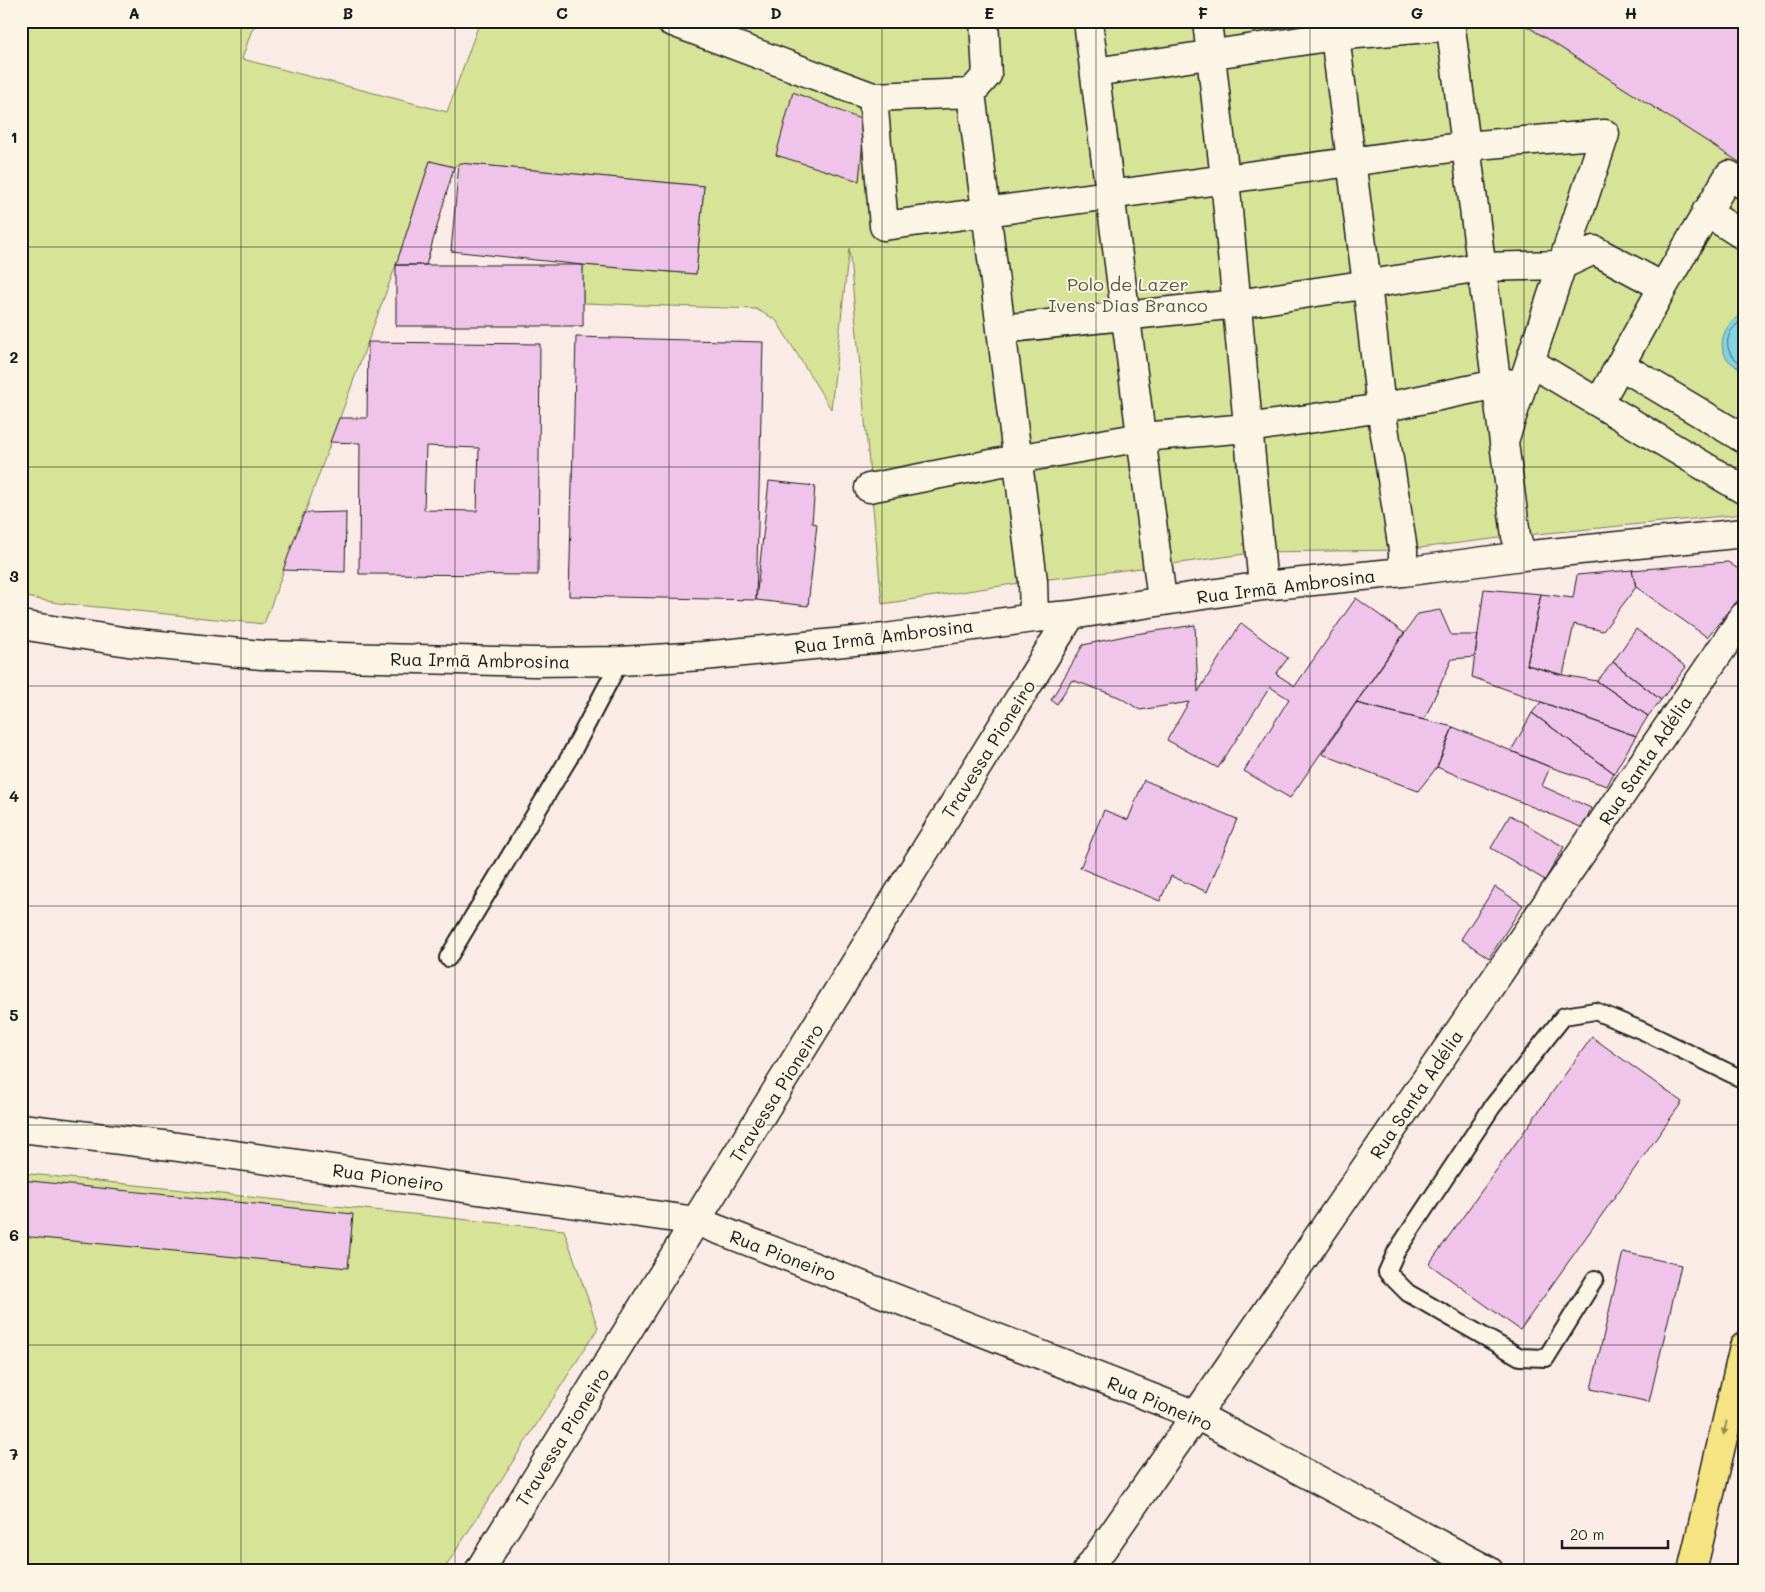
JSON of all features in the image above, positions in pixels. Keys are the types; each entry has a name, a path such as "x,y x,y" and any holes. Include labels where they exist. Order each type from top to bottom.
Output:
{"main road":[{"path":"1692,1571 1744,1347"}],"street":[{"path":"670,21 873,97 971,93 987,75 984,21"},
{"path":"1088,21 1162,600"},
{"path":"1207,21 1225,179 1263,586"},
{"path":"1095,72 1211,54 1334,29 1450,24 1482,267 1517,377"},
{"path":"1334,29 1381,408 1403,550 1403,572"},
{"path":"971,93 1033,581 1034,618"},
{"path":"873,97 884,226 1466,146 1605,134 1562,265 1517,377 1504,441 1516,536 1522,556"},
{"path":"1599,403 1663,287 1729,175 1744,185"},
{"path":"1706,212 1744,236"},
{"path":"1001,329 1237,304 1482,267 1562,265 1594,250 1663,287"},
{"path":"1620,365 1744,438"},
{"path":"869,488 1017,458 1142,437 1248,428 1381,408 1517,377 1599,403 1744,490"},
{"name":"Rua Irmã Ambrosina","path":"21,625 128,642 262,655 534,662 620,661 702,656 885,638 1034,618 1071,615 1263,586 1744,533"},
{"name":"Travessa Pioneiro","path":"479,1571 1071,615"},
{"name":"Rua Santa Adélia","path":"1086,1571 1196,1415 1744,616"},
{"name":"Rua Pioneiro","path":"21,1128 171,1146 696,1221 1196,1415 1489,1571"}],"lane":[{"path":"448,958 569,758 620,661"},
{"path":"1595,1279 1546,1358 1520,1357 1408,1293 1387,1272 1396,1252 1492,1107 1564,1016 1595,1011 1643,1031 1744,1080"}],"green space":[{"name":"Polo de Lazer Ivens Dias Branco","path":"21,21 258,21 251,32 242,59 447,112 480,21 1519,21 1739,161 1744,154 1744,315 1741,315 1736,367 1744,370 1744,514 1516,536 1403,550 1259,552 1033,581 882,604 849,248 831,409 776,320 756,309 583,303 583,265 696,274 704,186 459,163 454,167 430,161 396,265 264,624 58,603 21,596"},
{"path":"21,1173 564,1230 598,1328 443,1571 21,1571"}],"water":[{"path":"1741,315 1744,315 1744,370 1728,359 1722,344 1723,336 1727,329"}],"building":[{"path":"1519,21 1744,21 1744,154 1739,162"},
{"path":"793,92 865,121 859,181 776,155"},
{"path":"430,161 454,167 426,265 396,265"},
{"path":"459,163 704,186 696,274 583,265 451,251"},
{"path":"396,265 583,265 583,326 396,326"},
{"path":"576,337 763,342 756,600 569,596"},
{"path":"368,342 540,344 538,575 359,574 360,443 330,442 339,418 367,418","holes":["426,446 479,448 477,511 424,510"]},
{"path":"769,481 815,486 812,523 817,524 808,606 756,600"},
{"path":"346,512 345,572 283,570 304,513"},
{"path":"1728,562 1744,573 1744,593 1707,637 1636,587 1632,570"},
{"path":"1632,570 1636,587 1603,631 1574,624 1563,675 1527,665 1541,594 1573,598 1577,575"},
{"path":"1484,589 1541,594 1527,665 1563,675 1597,681 1648,716 1636,736 1472,677"},
{"path":"1356,598 1404,633 1290,798 1244,771 1289,699 1270,687 1218,768 1167,740 1189,702 1140,710 1119,697 1072,680 1057,704 1051,700 1083,645 1129,635 1195,625 1198,692 1241,623 1288,658 1276,674 1295,686"},
{"path":"1440,610 1451,635 1478,635 1475,657 1452,659 1424,720 1356,703 1418,614"},
{"path":"1636,629 1686,667 1661,700 1613,662"},
{"path":"1613,662 1661,700 1648,716 1597,681"},
{"path":"1541,702 1636,736 1614,773 1532,713"},
{"path":"1356,703 1453,727 1437,767 1418,791 1322,754"},
{"path":"1532,713 1614,773 1607,786 1550,767 1511,751"},
{"path":"1453,727 1550,767 1542,786 1591,808 1583,828 1437,767"},
{"path":"1144,780 1237,819 1207,892 1171,876 1160,901 1080,868 1104,810 1128,820"},
{"path":"1510,815 1564,847 1545,880 1491,848"},
{"path":"1495,887 1523,905 1489,958 1461,939"},
{"path":"1592,1037 1682,1102 1520,1330 1429,1264"},
{"path":"21,1180 353,1214 348,1268 21,1236"},
{"path":"1623,1252 1681,1265 1649,1402 1591,1389"}]}
